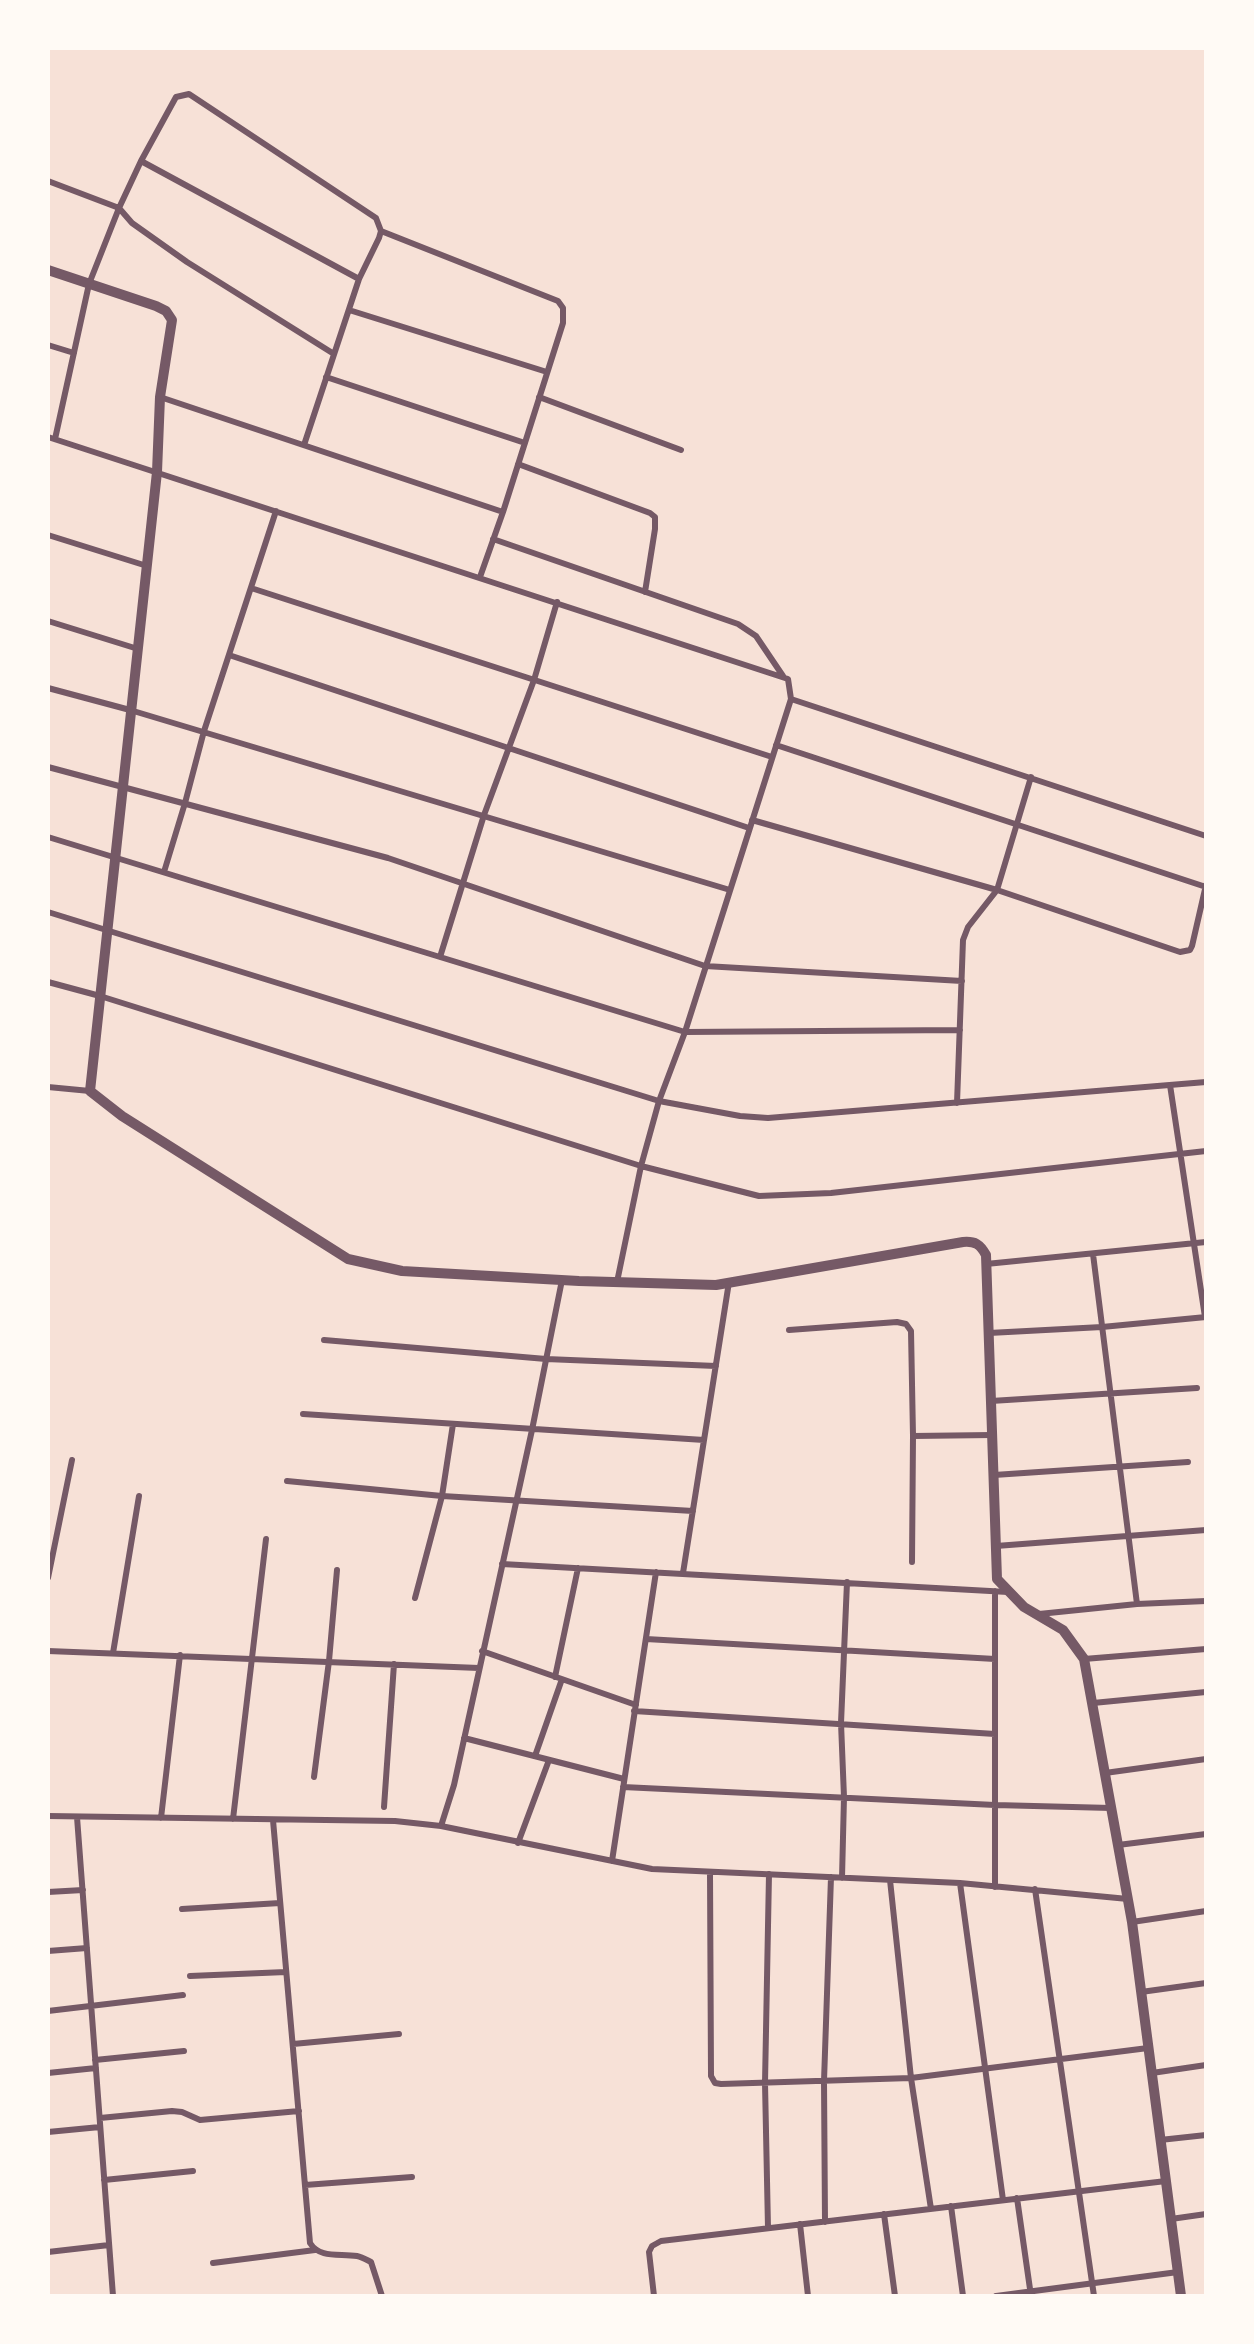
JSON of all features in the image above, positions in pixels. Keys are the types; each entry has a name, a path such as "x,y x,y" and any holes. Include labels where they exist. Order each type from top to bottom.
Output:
{"street":[{"path":"480,577 563,324 563,308 558,301 381,231 375,218 189,94 176,97 141,161 119,208 89,284 74,353 51,438 788,679 791,699 685,1032 659,1101 641,1166 617,1282"},
{"path":"141,161 359,279"},
{"path":"48,181 119,208 132,223 170,250 334,354"},
{"path":"304,445 359,279 381,231"},
{"path":"48,270 166,311 172,320 160,398 157,472 90,1091"},
{"path":"349,310 548,372"},
{"path":"48,345 74,353"},
{"path":"326,377 525,443"},
{"path":"539,397 681,450"},
{"path":"160,398 503,512"},
{"path":"518,464 650,513 655,517 656,529 645,592"},
{"path":"164,872 204,732 276,511"},
{"path":"48,536 147,566"},
{"path":"493,539 747,628 756,636 783,676"},
{"path":"251,588 772,757"},
{"path":"440,957 484,815 534,680 556,602"},
{"path":"48,621 138,649"},
{"path":"229,655 749,828"},
{"path":"48,688 130,710 730,890"},
{"path":"791,699 1206,836"},
{"path":"752,820 997,890 1185,952 1192,946 1206,886 1016,826 776,745"},
{"path":"48,767 388,858 705,966 962,981"},
{"path":"957,1103 963,940 965,933 997,890 1031,777"},
{"path":"48,837 685,1032 960,1030"},
{"path":"48,912 659,1101 740,1116 768,1118 1206,1082"},
{"path":"48,982 100,996 641,1166 759,1196 831,1193 1206,1151"},
{"path":"989,1333 1102,1327 1205,1317 1170,1085"},
{"path":"48,1087 90,1091 122,1116 348,1259 402,1272 716,1285 972,1241 981,1245 987,1264 997,1579 1024,1607 1063,1630 1084,1659 1132,1922 1181,2296"},
{"path":"987,1264 1206,1242"},
{"path":"1094,1254 1137,1604"},
{"path":"441,1826 454,1785 532,1430 562,1280"},
{"path":"683,1573 729,1282"},
{"path":"789,1330 897,1322 906,1324 911,1331 912,1562"},
{"path":"324,1340 546,1359 716,1366"},
{"path":"991,1401 1197,1389"},
{"path":"303,1414 704,1440"},
{"path":"415,1598 442,1496 453,1424"},
{"path":"913,1436 992,1435"},
{"path":"48,1578 72,1460"},
{"path":"994,1475 1188,1462"},
{"path":"287,1481 442,1496 693,1511"},
{"path":"113,1653 139,1496"},
{"path":"996,1546 1206,1530"},
{"path":"233,1819 266,1539"},
{"path":"502,1564 1009,1592"},
{"path":"555,1677 578,1568"},
{"path":"314,1777 329,1661 337,1570"},
{"path":"612,1861 656,1572"},
{"path":"842,1878 844,1797 841,1723 847,1582"},
{"path":"995,1591 995,1887"},
{"path":"1036,1614 1137,1604 1206,1601"},
{"path":"646,1639 995,1659"},
{"path":"1084,1659 1206,1649"},
{"path":"48,1651 479,1668"},
{"path":"482,1651 635,1708 995,1734"},
{"path":"161,1818 180,1655"},
{"path":"384,1807 394,1664"},
{"path":"535,1756 562,1679"},
{"path":"1092,1703 1206,1692"},
{"path":"464,1738 624,1779"},
{"path":"1105,1773 1206,1759"},
{"path":"518,1843 549,1760"},
{"path":"623,1787 995,1805 1111,1808"},
{"path":"48,1816 395,1821 441,1826 652,1869 960,1883 1128,1899"},
{"path":"77,1817 113,2296"},
{"path":"273,1820 310,2243 315,2250"},
{"path":"1118,1845 1206,1834"},
{"path":"710,1872 711,2076 715,2083 911,2078 1148,2048"},
{"path":"768,2228 765,2083 769,1874"},
{"path":"825,2222 824,2080 831,1877"},
{"path":"890,1880 911,2078 931,2209"},
{"path":"960,1883 1003,2200"},
{"path":"1035,1889 1094,2296"},
{"path":"48,1892 83,1890"},
{"path":"182,1909 280,1903"},
{"path":"1132,1922 1206,1911"},
{"path":"48,1951 87,1948"},
{"path":"190,1976 286,1972"},
{"path":"1141,1992 1206,1983"},
{"path":"48,2011 183,1995"},
{"path":"293,2044 399,2034"},
{"path":"96,2060 184,2051"},
{"path":"1152,2073 1206,2065"},
{"path":"48,2073 96,2068"},
{"path":"100,2118 172,2111 182,2112 200,2120 299,2111"},
{"path":"48,2132 100,2127"},
{"path":"1160,2140 1206,2135"},
{"path":"105,2180 193,2170"},
{"path":"305,2184 412,2177"},
{"path":"654,2296 649,2252 652,2246 661,2241 1166,2181"},
{"path":"1017,2198 1030,2294"},
{"path":"951,2206 963,2296"},
{"path":"884,2214 895,2296"},
{"path":"1171,2219 1206,2214"},
{"path":"800,2224 808,2296"},
{"path":"48,2252 109,2246"},
{"path":"213,2263 315,2250 322,2253 359,2256 371,2262 382,2296"},
{"path":"996,2296 1030,2294 1178,2272"}]}
